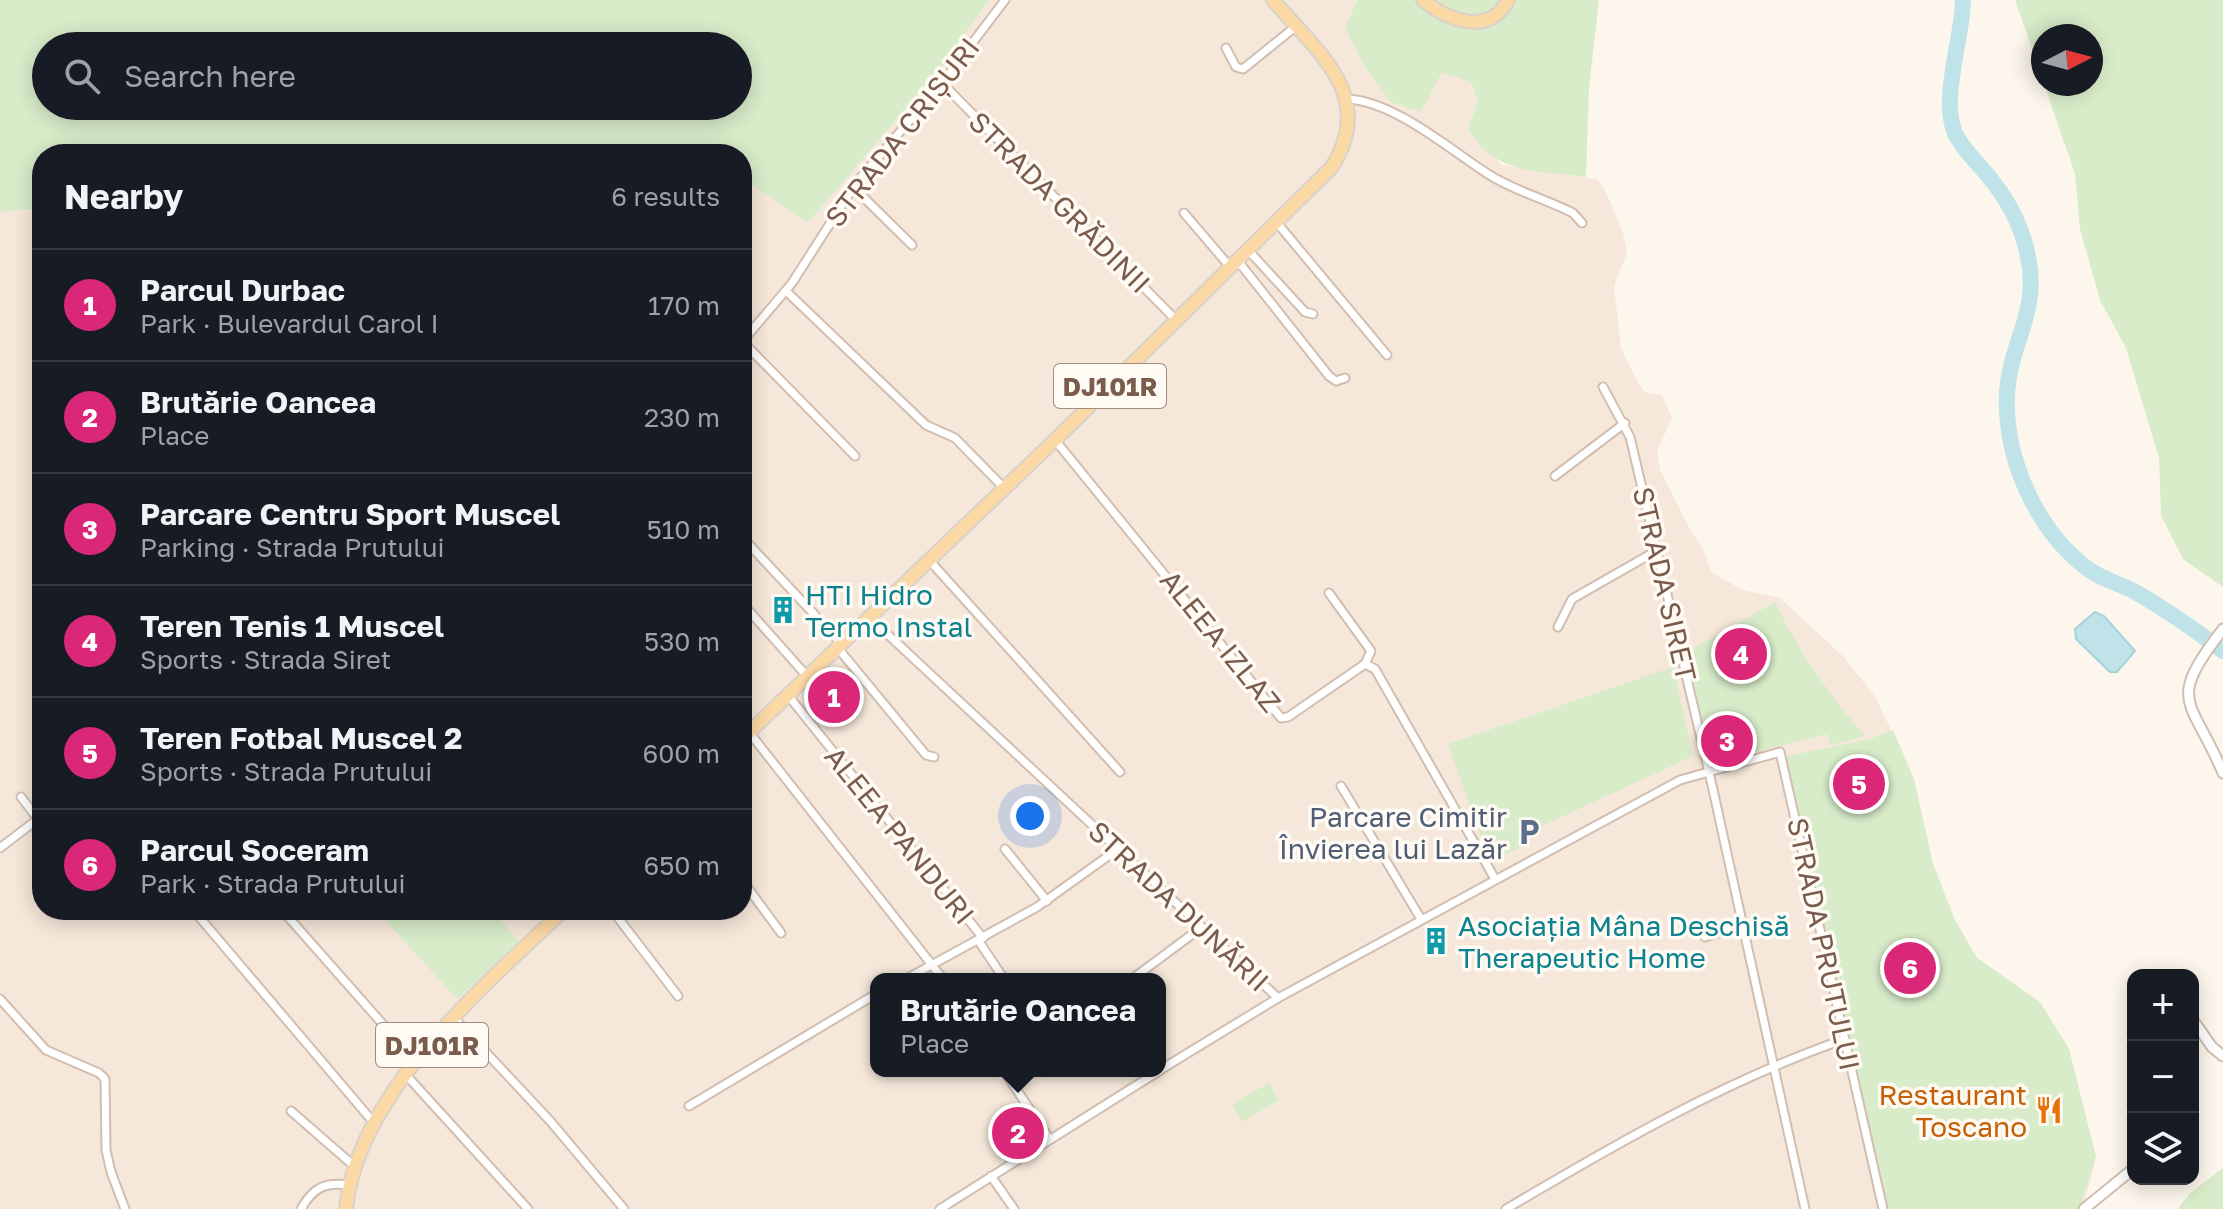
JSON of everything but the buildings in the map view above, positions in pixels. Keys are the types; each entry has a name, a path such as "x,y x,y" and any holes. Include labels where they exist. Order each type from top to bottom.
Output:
{"main road":[{"path":"1273,0 1338,79 1348,99"},
{"path":"1423,0 1447,17 1466,22 1492,17 1508,0"},
{"name":"DJ101R","path":"752,728 1320,182 1339,157 1350,128 1348,99"},
{"name":"DJ101R","path":"346,1209 353,1165 374,1123 407,1076 454,1018 554,920"}],"street":[{"name":"STRADA CRIȘURI","path":"752,330 786,291 853,187 942,83 1005,0"},
{"path":"1226,48 1236,67 1243,69 1295,27"},
{"name":"STRADA GRĂDINII","path":"942,83 1177,321"},
{"path":"1348,99 1368,102 1389,113 1487,174 1573,213 1582,223"},
{"path":"853,187 912,245"},
{"path":"1184,213 1234,265 1329,376 1336,381 1345,378"},
{"path":"1278,224 1387,355"},
{"path":"1249,251 1305,312 1313,314"},
{"path":"786,291 926,425 955,438 1004,488"},
{"path":"752,352 855,456"},
{"name":"STRADA SIRET","path":"1603,387 1625,423 1709,770 1805,1209"},
{"path":"1555,476 1625,423"},
{"name":"ALEEA IZLAZ","path":"1055,440 1281,718 1288,717 1365,664"},
{"path":"752,548 839,644 926,755 934,757"},
{"path":"1558,627 1572,599 1656,551"},
{"path":"929,560 1120,772"},
{"path":"1329,593 1371,651 1365,664 1375,669 1495,879"},
{"path":"752,614 806,675"},
{"name":"STRADA DUNĂRII","path":"869,617 1278,998"},
{"path":"2223,629 2189,678 2187,696 2223,773"},
{"name":"ALEEA PANDURI","path":"787,694 980,939 1000,973"},
{"path":"752,744 939,973"},
{"name":"STRADA PRUTULUI","path":"1709,770 1775,751 1783,757 1883,1209"},
{"path":"1166,1067 1278,998 1421,919 1680,780 1709,770"},
{"path":"1341,786 1421,919"},
{"path":"21,797 32,811"},
{"path":"0,848 32,824"},
{"path":"1005,849 1047,901"},
{"path":"918,973 1047,901 1118,849"},
{"path":"752,894 781,933"},
{"path":"202,920 374,1123"},
{"path":"291,920 417,1063"},
{"path":"620,920 678,996"},
{"path":"1705,937 1744,925"},
{"path":"1140,973 1202,927"},
{"path":"689,1106 870,998"},
{"path":"0,999 46,1050 99,1073 105,1079 106,1150 125,1209"},
{"path":"454,1018 551,1122 624,1209"},
{"path":"2199,1029 2223,1056"},
{"path":"1506,1209 1659,1119 1774,1064 1845,1039"},
{"path":"407,1076 528,1209"},
{"path":"1008,1077 1049,1138"},
{"path":"940,1209 1149,1077"},
{"path":"291,1111 353,1165"},
{"path":"2084,1209 2127,1174"},
{"path":"991,1176 1014,1209"},
{"path":"301,1209 317,1188 333,1183 348,1185"}],"shaded area":[{"path":"989,0 1357,0 1346,29 1471,82 1478,100 1468,129 1502,165 1597,179 1606,192 1623,233 1627,253 1614,286 1621,348 1638,383 1645,392 1662,395 1672,418 1657,451 1660,470 1703,549 1711,572 1743,590 1780,598 1844,657 1876,698 1914,779 1933,864 1955,920 1977,958 2040,1002 2069,1049 2096,1157 2083,1209 0,1209 0,212 32,209 32,920 752,920 752,185 808,223 939,70"}],"green space":[{"path":"0,0 989,0 939,70 808,223 752,185 752,144 32,144 32,209 0,212"},
{"path":"1357,0 1599,0 1589,88 1586,177 1519,168 1491,155 1468,129 1478,100 1471,82 1442,72 1421,112 1391,102 1365,67 1345,28"},
{"path":"2015,0 2223,0 2223,587 2183,559 2161,515 2159,458 2126,348 2100,300 2080,229 2075,174 2048,96 2103,96 2103,24 2031,24 2031,46"},
{"path":"1775,602 1815,672 1865,736 1830,745 1827,734 1712,763 1687,652"},
{"path":"1673,667 1693,756 1529,832 1520,848 1489,860 1448,744"},
{"path":"820,678 831,691 844,680 862,702 834,726 805,691"},
{"path":"1893,730 1914,779 1933,864 1955,920 1977,958 2040,1002 2069,1049 2096,1157 2079,1209 1884,1209 1783,757 1870,739"},
{"path":"385,920 500,920 520,942 457,999"},
{"path":"1269,1083 1279,1100 1242,1122 1232,1104"},
{"path":"2223,1168 2223,1209 2178,1209 2189,1194"}],"water":[{"path":"2095,612 2104,616 2135,651 2117,672 2110,672 2076,639 2075,629"}],"waterway":[{"path":"1963,0 1951,85 1951,119 1961,143 2012,211 2022,233 2031,277 2027,311 2013,358 2007,393 2011,442 2027,491 2053,534 2088,569 2181,620 2223,651"}],"place":[{"name":"HTI Hidro Termo Instal","path":"783,610"},
{"name":"Teren Tenis 1 Muscel","path":"1741,654"},
{"name":"Parcul Durbac","path":"834,697"},
{"name":"Parcare Centru Sport Muscel","path":"1727,741"},
{"name":"Teren Fotbal Muscel 2","path":"1859,784"},
{"name":"Parcare Cimitir Învierea lui Lazăr","path":"1529,832"},
{"name":"Asociația Mâna Deschisă Therapeutic Home","path":"1436,941"},
{"name":"Parcul Soceram","path":"1910,968"},
{"name":"Restaurant Toscano","path":"2049,1110"},
{"name":"Brutărie Oancea","path":"1018,1133"}]}
